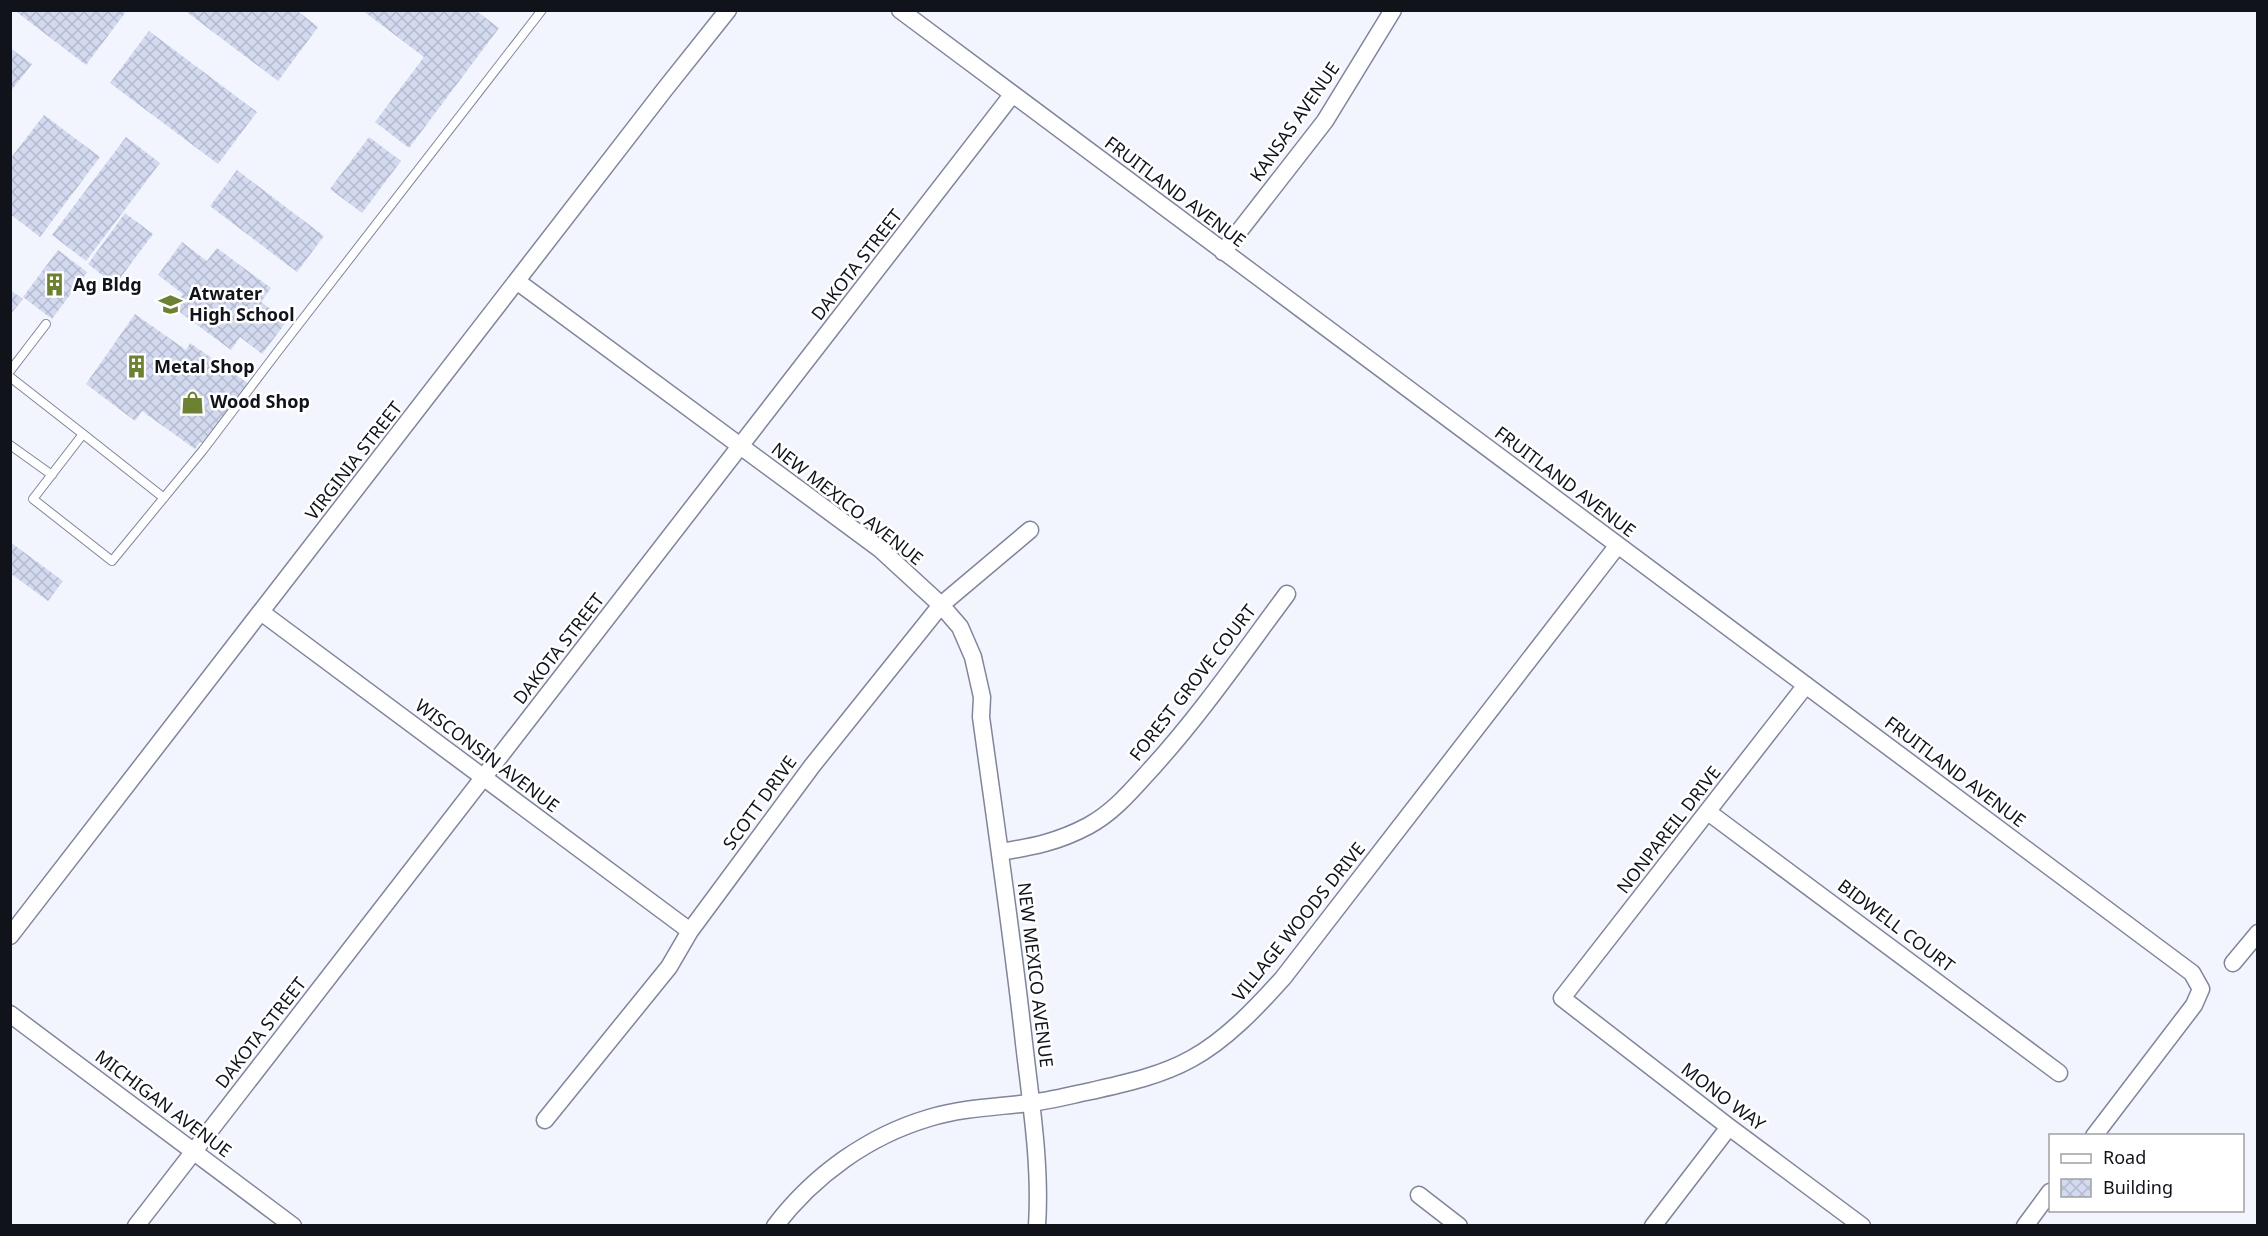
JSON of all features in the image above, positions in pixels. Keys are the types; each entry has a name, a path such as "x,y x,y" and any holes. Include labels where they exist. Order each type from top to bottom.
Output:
{"street":[{"name":"VIRGINIA STREET","path":"10,936 728,10"},
{"name":"FRUITLAND AVENUE","path":"900,10 2192,973 2201,989 2194,1005 2096,1134"},
{"name":"KANSAS AVENUE","path":"1223,252 1325,121 1393,10"},
{"name":"DAKOTA STREET","path":"136,1226 1012,95"},
{"name":"NEW MEXICO AVENUE","path":"518,282 880,549 941,604 960,627 973,657 982,697 981,717 1013,943 1031,1103 1039,1197 1037,1226"},
{"name":"SCOTT DRIVE","path":"545,1120 669,967 690,931 812,766 941,604 1030,530"},
{"name":"VILLAGE WOODS DRIVE","path":"775,1226 816,1181 863,1146 895,1130 930,1118 972,1109 1031,1103 1141,1080 1192,1059 1241,1023 1283,978 1618,545"},
{"name":"FOREST GROVE COURT","path":"1000,852 1046,844 1079,831 1109,813 1181,736 1287,594"},
{"name":"WISCONSIN AVENUE","path":"261,612 690,931"},
{"name":"NONPAREIL DRIVE","path":"1562,998 1806,685"},
{"name":"BIDWELL COURT","path":"1708,812 2059,1073"},
{"path":"2233,963 2258,933"},
{"name":"MONO WAY","path":"1562,998 1862,1226"},
{"name":"MICHIGAN AVENUE","path":"10,1014 293,1226"},
{"path":"1653,1226 1729,1127"},
{"path":"2025,1226 2049,1193"},
{"path":"1419,1195 1460,1226"}],"lane":[{"path":"83,434 33,499 112,561 203,450 542,10"},
{"path":"10,371 46,324"},
{"path":"10,377 164,498"},
{"path":"10,445 52,475"}],"building":[{"path":"14,10 122,10 125,13 86,65"},
{"path":"184,10 296,10 318,27 278,81"},
{"path":"362,10 475,10 499,28 409,148 375,122 424,57"},
{"path":"149,31 257,112 218,164 110,83"},
{"path":"10,48 32,64 10,92"},
{"path":"44,115 100,157 40,237 10,214 10,159"},
{"path":"126,137 160,163 86,261 52,235"},
{"path":"369,137 401,161 362,213 330,189"},
{"path":"237,170 324,236 297,272 210,206"},
{"path":"125,213 153,234 115,285 88,264"},
{"path":"182,242 207,261 217,248 271,288 261,302 287,321 262,354 240,337 231,350 173,307 183,294 158,275"},
{"name":"Ag Bldg","path":"58,250 87,272 52,319 23,297"},
{"path":"10,290 23,299 10,315"},
{"path":"135,314 186,350 190,343 249,384 206,445 200,442 195,449 142,411 135,421 86,384"},
{"path":"10,542 63,581 48,601 10,573"}],"place":[{"name":"Ag Bldg","path":"55,285"},
{"name":"Atwater High School","path":"171,304"},
{"name":"Metal Shop","path":"136,367"},
{"name":"Wood Shop","path":"192,402"}]}
